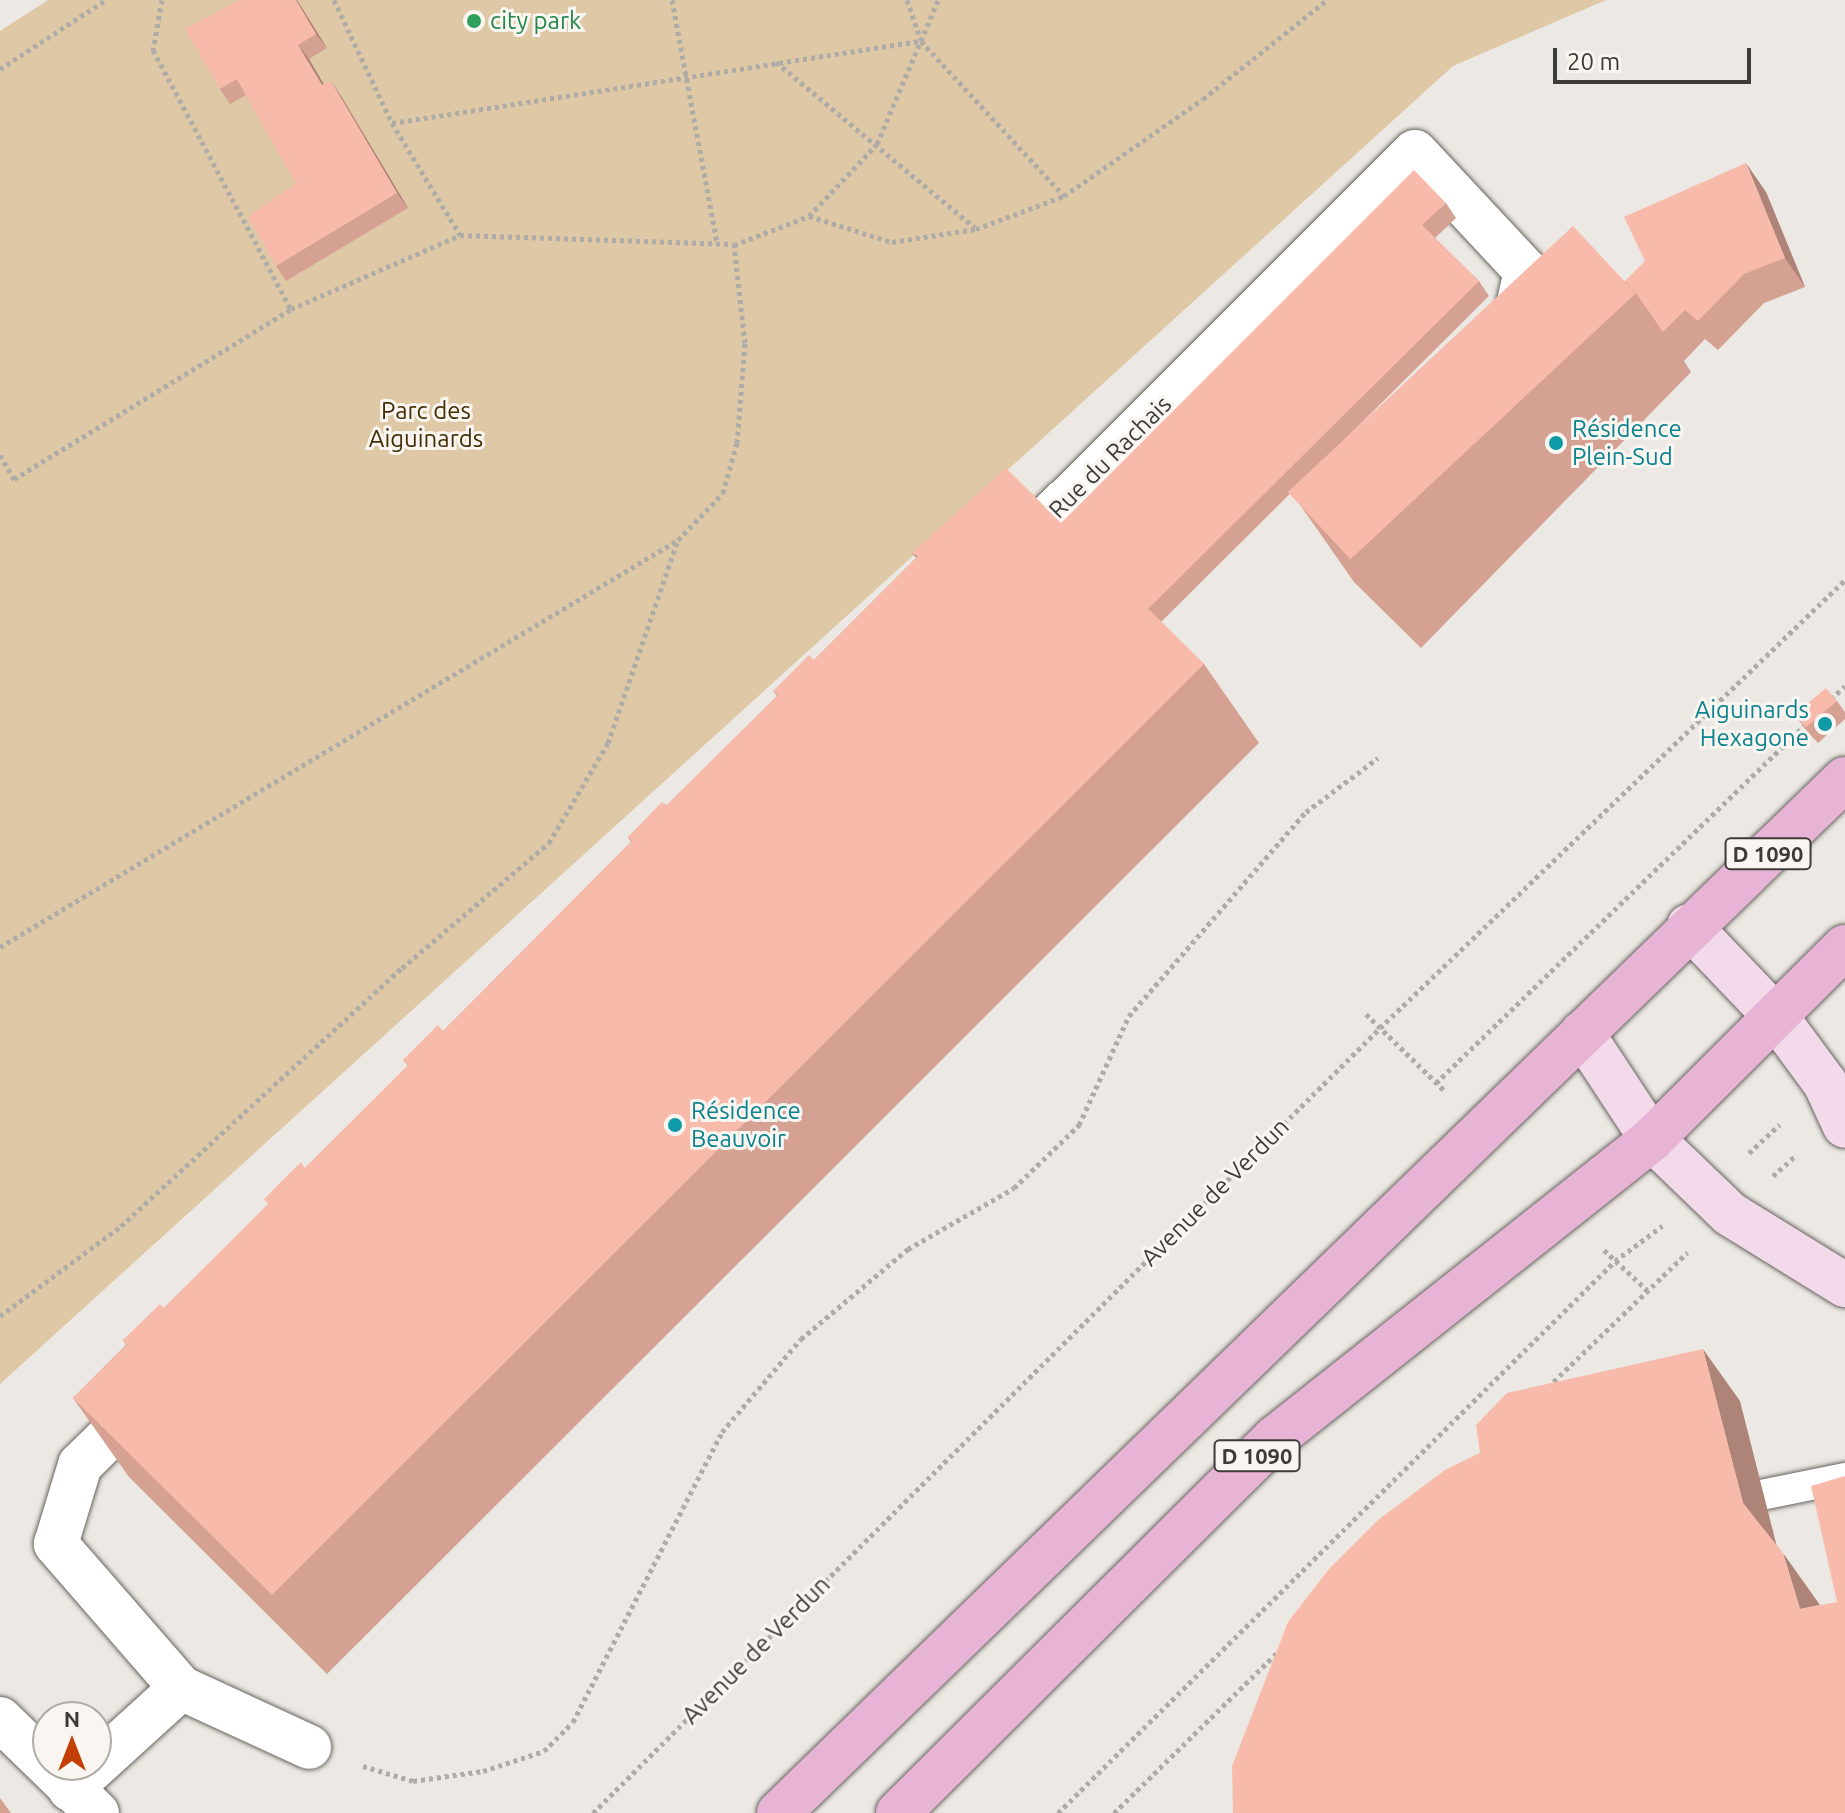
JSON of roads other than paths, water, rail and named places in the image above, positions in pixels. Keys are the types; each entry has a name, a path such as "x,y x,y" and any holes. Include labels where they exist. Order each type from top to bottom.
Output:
{"main road":[{"name":"D 1090","path":"779,1813 1689,926 1845,779"},
{"name":"D 1090","path":"898,1813 1275,1438 1652,1139 1845,947"}],"street":[{"name":"Rue du Rachais","path":"975,591 1415,152 1526,271 1512,335"},
{"path":"1689,926 1777,1018 1837,1108"},
{"path":"1582,1033 1652,1139 1718,1203 1845,1285"},
{"path":"182,1365 80,1465 56,1544 181,1688 309,1747"},
{"path":"0,1719 84,1801 181,1688"}],"lane":[{"path":"1761,1495 1845,1478"}],"place":[{"name":"city park","path":"474,21"},
{"name":"Résidence Plein-Sud","path":"1556,443"},
{"name":"Aiguinards Hexagone","path":"1825,724"},
{"name":"Résidence Beauvoir","path":"675,1125"}],"park label":[{"name":"Parc des Aiguinards","path":"426,425"}]}
